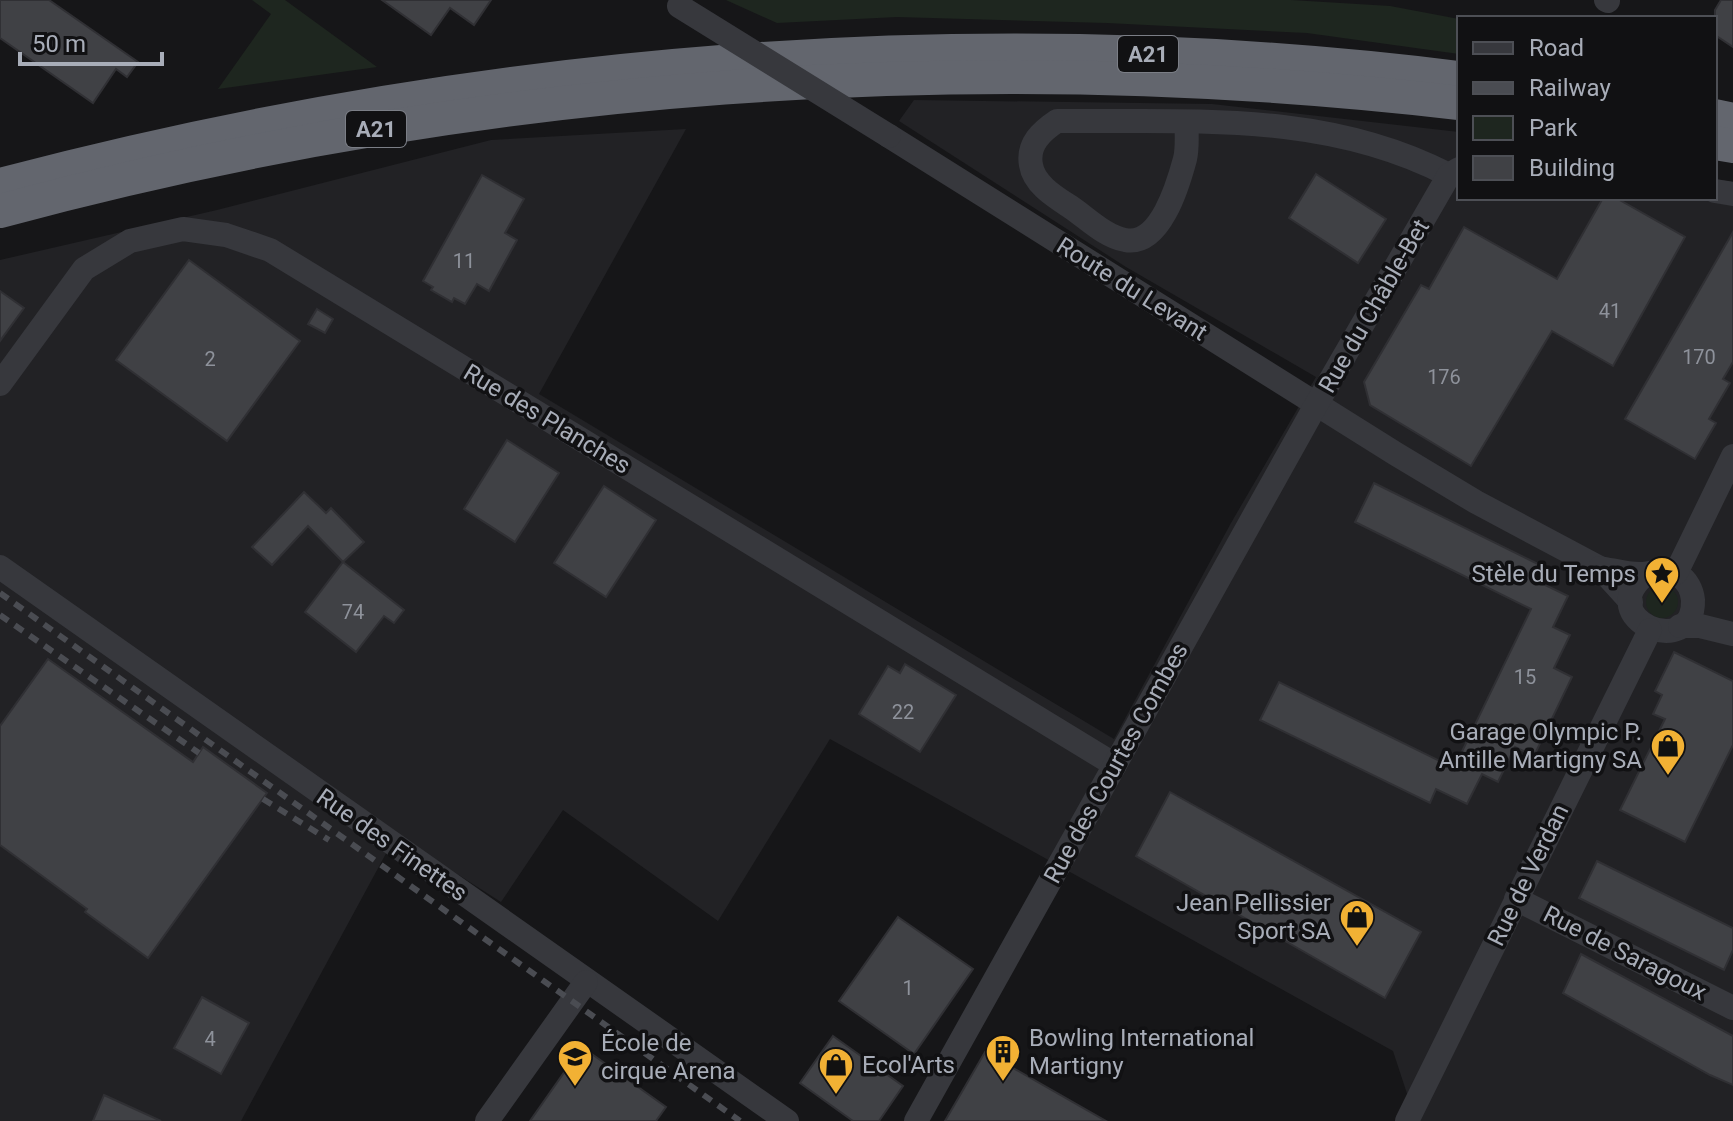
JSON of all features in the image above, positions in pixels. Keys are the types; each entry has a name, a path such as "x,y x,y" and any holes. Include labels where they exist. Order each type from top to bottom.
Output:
{"highway":[{"name":"A21","path":"0,185 148,148 346,108 530,80 714,62 952,51 1108,52 1316,64 1457,78"},
{"name":"A21","path":"0,211 174,168 368,130 511,109 711,88 918,78 1074,77 1262,85 1457,103"}],"street":[{"name":"Route du Levant","path":"674,3 1316,405 1476,502 1600,568 1631,602"},
{"path":"1187,122 1186,157 1157,229 1144,238 1126,241 1108,233 1049,192 1037,179 1031,165 1032,145 1041,132 1057,121 1216,120 1319,130 1413,156 1454,172"},
{"name":"Rue du Châble-Bet","path":"1316,405 1454,172"},
{"name":"Rue des Planches","path":"0,384 84,269 130,241 183,229 226,235 270,250 1115,765"},
{"name":"Rue des Courtes Combes","path":"916,1121 1316,405"},
{"path":"1676,573 1733,456"},
{"name":"Rue des Finettes","path":"0,567 787,1121"},
{"name":"Route du Levant","path":"1600,568 1646,574"},
{"path":"1680,626 1691,612 1692,597 1687,583 1676,573 1660,570 1646,574 1635,586 1631,602 1638,620 1650,630 1665,632 1680,626 1731,633"},
{"path":"1692,597 1731,633"},
{"name":"Rue de Verdan","path":"1407,1121 1650,630"},
{"name":"Rue de Saragoux","path":"1516,899 1733,1008"},
{"path":"487,1121 586,982"}],"shaded area":[{"path":"914,100 1212,104 1457,132 1457,200 1717,200 1717,179 1733,182 1733,1121 1416,1121 1393,1051 830,739 718,921 563,810 501,902 396,835 241,1121 0,1121 0,260 217,210 491,140 686,129 539,394 1114,739 1231,523 1316,377 1126,267 899,121"}],"green space":[{"path":"252,0 285,0 377,67 218,89 271,14"},
{"path":"726,0 1291,0 1390,6 1457,19 1457,54 1307,33 1107,23 897,17 777,23"},
{"path":"1662,586 1674,590 1678,602 1674,614 1662,618 1650,614 1646,602 1650,590"}],"building":[{"path":"0,0 49,0 138,62 127,77 116,69 93,103 0,38"},
{"path":"382,0 491,0 474,25 450,8 431,35"},
{"path":"1721,0 1733,0 1733,47 1717,36 1715,10"},
{"path":"1316,174 1386,219 1358,263 1289,218"},
{"path":"482,175 524,199 505,233 517,240 489,291 477,284 465,304 454,298 452,302 431,290 433,287 423,281"},
{"path":"1602,200 1620,200 1685,237 1613,366 1552,331 1471,466 1370,405 1364,382 1421,285 1429,289 1464,227 1557,279"},
{"path":"1733,232 1733,362 1723,379 1730,383 1709,419 1716,423 1695,459 1625,419"},
{"path":"189,260 300,341 227,441 116,360"},
{"path":"0,291 24,308 0,341"},
{"path":"317,309 333,319 325,333 308,324"},
{"path":"507,440 559,473 515,542 464,509"},
{"path":"1374,483 1546,568 1539,582 1568,596 1553,627 1570,635 1554,668 1572,677 1534,756 1515,747 1498,782 1482,774 1467,804 1436,789 1430,803 1260,720 1279,682 1454,768 1531,609 1355,522"},
{"path":"604,486 656,520 606,597 554,563"},
{"path":"304,492 326,513 331,508 364,542 343,562 308,526 272,565 252,547"},
{"path":"343,562 404,610 394,623 384,616 356,652 305,612"},
{"path":"1674,652 1733,681 1733,745 1685,842 1620,810 1665,719 1653,714 1662,695 1655,691"},
{"path":"48,659 193,762 203,747 267,793 148,958 0,845 0,726"},
{"path":"905,664 956,695 920,752 859,714 888,666 900,673"},
{"path":"1170,792 1421,932 1385,998 1136,856"},
{"path":"1597,861 1733,928 1733,950 1724,970 1579,898"},
{"path":"898,917 973,969 914,1054 839,1001"},
{"path":"1581,954 1733,1036 1733,1085 1563,993"},
{"path":"202,997 249,1023 221,1074 174,1048"},
{"path":"833,1036 903,1086 879,1121 853,1121 800,1083"},
{"path":"582,1047 666,1107 656,1121 530,1121"},
{"name":"Bowling International Martigny","path":"985,1052 1106,1121 945,1121"},
{"path":"104,1095 161,1121 93,1121"}],"railway":[{"path":"0,593 740,1121"},
{"path":"0,615 199,753"},
{"path":"263,799 329,840"}],"place":[{"name":"Stèle du Temps","path":"1662,605"},
{"name":"Garage Olympic P. Antille Martigny SA","path":"1668,777"},
{"name":"Jean Pellissier Sport SA","path":"1357,948"},
{"name":"Bowling International Martigny","path":"1003,1083"},
{"name":"École de cirque Arena","path":"575,1088"},
{"name":"Ecol'Arts","path":"836,1096"}]}
